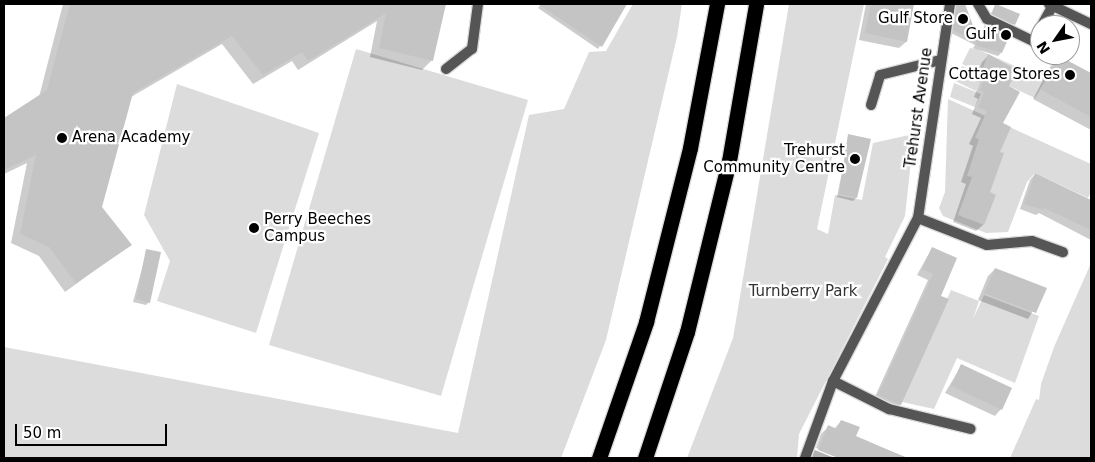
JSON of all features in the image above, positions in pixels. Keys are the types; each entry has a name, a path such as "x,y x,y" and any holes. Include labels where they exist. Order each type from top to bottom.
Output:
{"highway":[{"path":"599,458 649,313 690,148 717,4"},
{"path":"645,458 687,332 729,161 756,4"}],"street":[{"path":"446,69 472,49 478,4"},
{"name":"Trehurst Avenue","path":"805,458 833,381 918,218 950,4"},
{"path":"978,4 987,19 1030,40"},
{"path":"1052,4 1091,24"},
{"path":"871,105 880,75 941,60"},
{"path":"918,218 987,245 1032,241 1063,252"},
{"path":"833,381 889,409 971,429"}],"green space":[{"path":"633,4 682,4 677,37 606,340 561,458 4,458 4,347 458,433 529,115 564,109 589,52 606,51"},
{"name":"Turnberry Park","path":"789,4 864,4 817,229 828,234 835,195 862,200 873,143 914,134 905,216 885,257 888,259 799,434 797,458 687,458 733,338"},
{"path":"970,48 977,49 1046,80 1035,98 962,64"},
{"path":"356,49 528,100 441,396 269,345"},
{"path":"962,66 983,75 976,91 955,81"},
{"path":"954,83 981,94 975,107 950,97"},
{"path":"177,84 319,133 256,333 157,301 170,261 144,215"},
{"path":"948,99 1091,164 1091,192 1088,198 1035,173 1027,182 1008,232 986,233 943,216 939,208 945,192"},
{"path":"1091,263 1091,458 1010,458 1036,399 1039,400 1041,384 1054,347"},
{"path":"951,290 979,301 973,319 984,295 1039,316 1015,383 957,358 934,409 902,402"},
{"path":"812,449 834,458 809,458"}],"building":[{"name":"Arena Academy","path":"70,4 446,4 433,61 379,48 386,13 308,61 302,52 263,75 232,36 133,93 102,207 132,245 76,283 49,247 20,234 36,155 4,170 4,118 47,90"},
{"path":"538,4 627,4 602,47"},
{"path":"871,4 914,4 907,42 865,33"},
{"path":"957,4 965,4 978,39 985,25 1009,37 1002,53 975,45 977,42 953,30"},
{"path":"995,4 1020,14 1015,25 992,14"},
{"path":"988,54 1017,70 1009,86 1020,92 1003,123 1011,127 1000,152 1004,153 990,192 996,195 984,225 958,215 972,177 967,176 979,139 975,138 987,111 978,107 984,92 980,90 985,75 981,73"},
{"path":"1054,65 1076,65 1091,73 1091,117 1041,90"},
{"name":"Trehurst Community Centre","path":"848,134 871,139 857,198 839,194"},
{"path":"1035,173 1091,200 1091,230 1044,208 1043,210 1024,204"},
{"path":"932,247 957,258 941,296 949,299 901,405 878,395 933,274 922,269"},
{"path":"146,249 161,252 150,303 136,299"},
{"path":"995,268 1047,288 1036,313 984,293"},
{"path":"961,364 1012,388 1002,410 951,386"},
{"path":"841,420 860,427 856,436 907,458 838,458 818,450 828,425 837,429"}],"place":[{"name":"Gulf Store","path":"963,19"},
{"name":"Gulf","path":"1006,35"},
{"name":"Cottage Stores","path":"1070,75"},
{"name":"Arena Academy","path":"62,138"},
{"name":"Trehurst Community Centre","path":"855,159"},
{"name":"Perry Beeches Campus","path":"254,228"}]}
